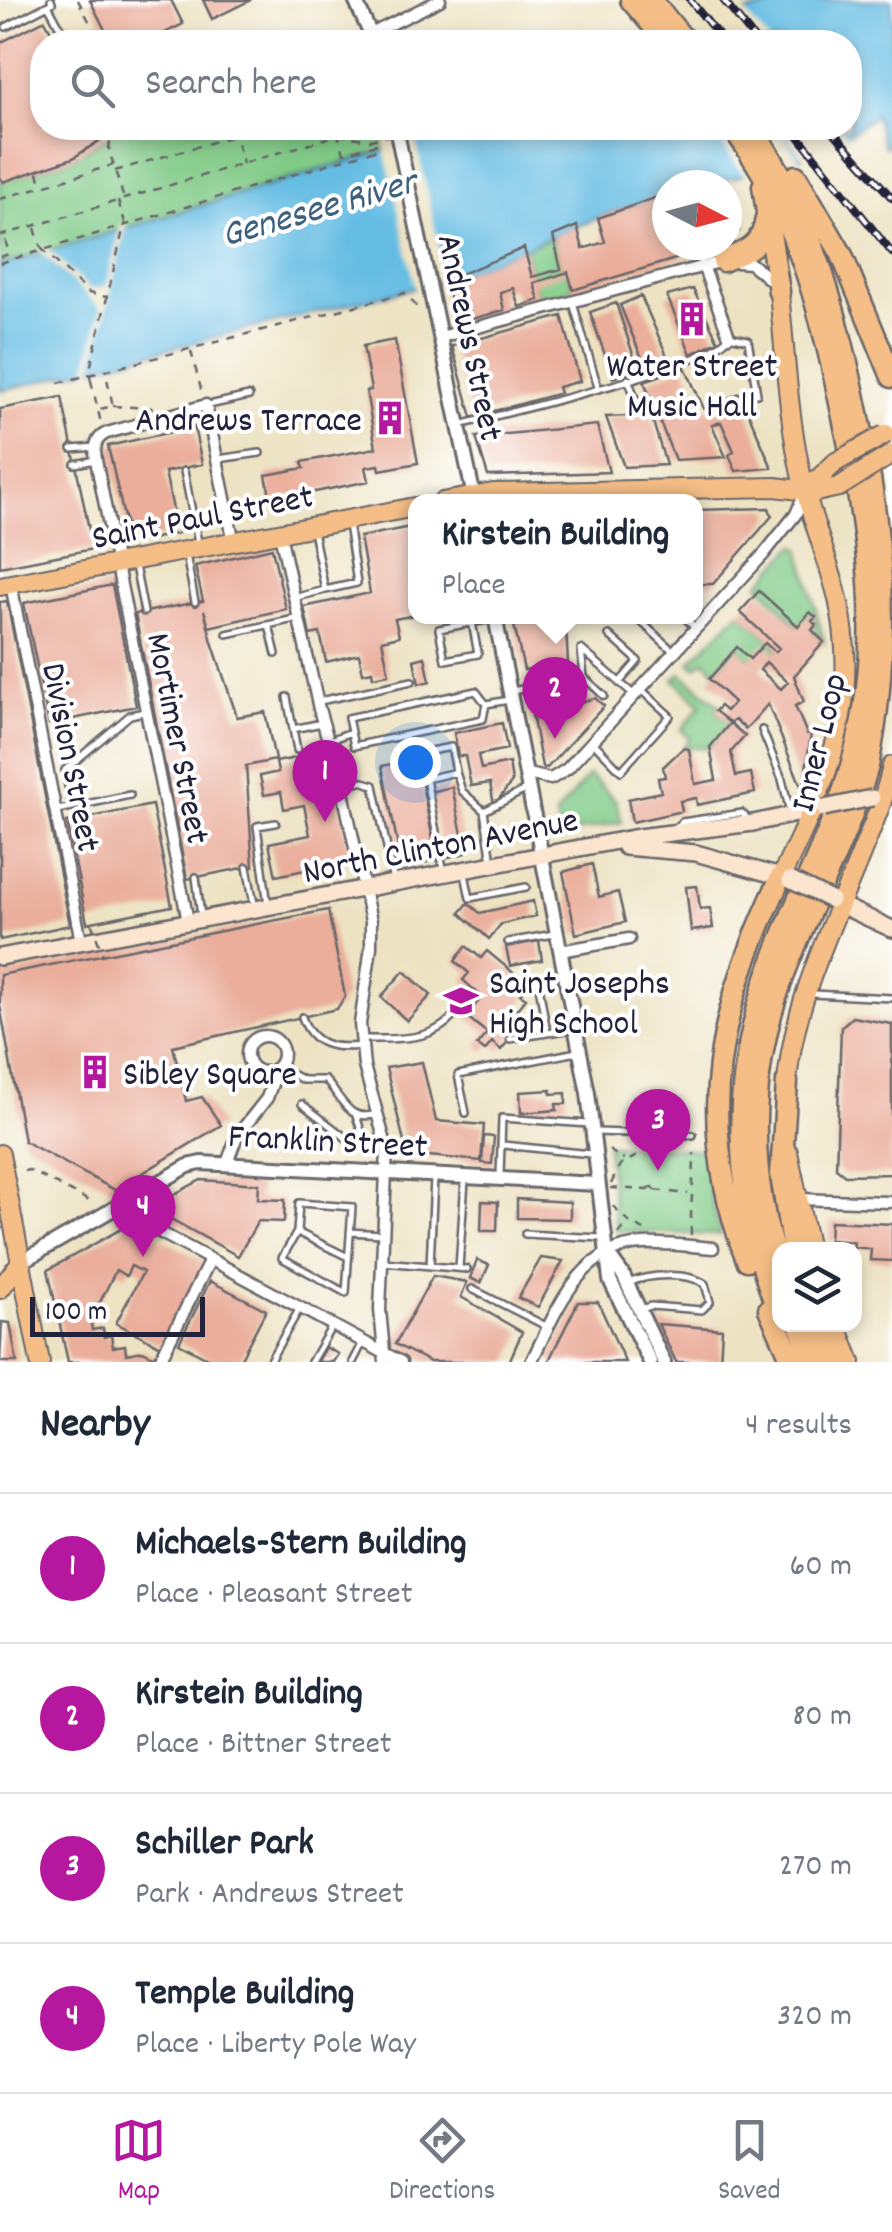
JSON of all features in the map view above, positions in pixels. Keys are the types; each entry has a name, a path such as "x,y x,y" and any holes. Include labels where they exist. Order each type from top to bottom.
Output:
{"highway":[{"path":"638,3 658,30"},
{"path":"638,3 671,30"},
{"path":"753,140 846,262 892,377"},
{"path":"713,264 744,253 760,241 765,230 773,170 753,140"},
{"name":"Inner Loop","path":"772,1245 764,1218 756,1155 755,1112 761,1059 782,977 846,830 868,765 882,702 888,636 879,518 847,360 814,246 773,170"},
{"name":"Inner Loop","path":"772,1293 754,1240 744,1187 740,1122 744,1068 764,985 826,838 852,764 869,681 873,616 859,492 822,324 773,170"},
{"path":"766,201 779,292"},
{"path":"785,878 746,956 730,1001 718,1068 717,1120 722,1175 734,1220 750,1267 795,1362"},
{"path":"787,1082 781,1162 792,1242"},
{"path":"785,1332 795,1362"},
{"path":"802,1332 813,1362"},
{"path":"821,1332 832,1362"}],"main road":[{"path":"779,292 797,453 838,597 846,658 838,741 819,809 785,878"},
{"path":"805,491 836,462 889,432"},
{"path":"619,494 775,486 824,491 838,487 892,454"},
{"name":"Saint Paul Street","path":"5,585 408,508"},
{"path":"807,1242 787,1145 792,1040 835,902 892,766"},
{"name":"North Clinton Avenue","path":"0,957 366,891 576,848 752,823 882,796"},
{"path":"576,848 675,849 718,858 785,878 892,929"},
{"path":"0,1154 40,1362"},
{"path":"0,1289 21,1262"},
{"path":"839,1332 850,1362"}],"street":[{"path":"356,0 369,30"},
{"path":"386,30 440,0"},
{"name":"Andrews Street","path":"394,140 473,494"},
{"path":"441,337 713,264 743,261 756,266 779,292"},
{"path":"713,264 729,336"},
{"path":"95,447 104,434 205,402 234,543"},
{"name":"Mortimer Street","path":"95,447 126,563 147,711 195,920"},
{"path":"703,620 793,519 805,491"},
{"path":"280,534 322,723 342,785 366,891 371,947 361,1003 361,1042 380,1114 388,1173 380,1320 384,1357"},
{"name":"Division Street","path":"5,585 81,940"},
{"path":"496,624 592,1128 602,1152 611,1236 610,1280 664,1362"},
{"path":"528,781 555,778 700,624"},
{"path":"560,951 628,939"},
{"path":"227,1164 232,1142 267,1098 278,1067"},
{"name":"Franklin Street","path":"21,1262 194,1164 603,1186"},
{"path":"0,1206 6,1184"},
{"path":"796,1199 889,1202"},
{"path":"122,1203 141,1222 364,1342 384,1357 401,1362"},
{"path":"531,1362 581,1272 593,1262 644,1244 713,1248"},
{"path":"609,1254 626,1284 650,1362"},
{"path":"162,1361 210,1260"}],"lane":[{"path":"6,27 49,2 62,30"},
{"path":"709,260 713,264"},
{"path":"573,303 598,388"},
{"path":"460,425 672,367 723,344 729,336 748,340 758,394"},
{"path":"628,379 638,405"},
{"path":"205,402 249,396"},
{"path":"72,449 95,447"},
{"path":"218,459 260,453"},
{"path":"75,464 96,460"},
{"path":"184,471 195,602"},
{"path":"294,598 357,583 348,520"},
{"path":"312,528 325,590"},
{"path":"126,563 144,612"},
{"path":"227,634 299,618"},
{"path":"463,624 439,629 445,660 478,654 472,624"},
{"path":"644,624 674,652"},
{"path":"691,624 696,628"},
{"path":"269,625 276,654"},
{"path":"609,634 638,661 619,683"},
{"path":"592,742 621,771 670,716 619,683 581,649 584,677 604,696"},
{"path":"486,704 584,677"},
{"path":"317,702 412,681"},
{"path":"476,691 486,704 482,719 354,746 348,718 476,691"},
{"path":"287,698 298,750"},
{"path":"72,808 66,770 130,715 147,711"},
{"path":"293,728 322,723"},
{"path":"762,730 782,779 791,815"},
{"path":"328,741 351,732"},
{"path":"425,752 451,747 462,791 484,811 493,865"},
{"path":"444,875 426,779 456,772"},
{"path":"342,785 360,781 374,785 395,885"},
{"path":"484,811 528,781"},
{"path":"56,811 130,795"},
{"path":"262,909 257,826 276,824"},
{"path":"246,867 262,909"},
{"path":"464,871 470,898 526,887"},
{"path":"195,920 196,877"},
{"path":"508,942 556,933"},
{"path":"538,980 547,1033"},
{"path":"804,994 892,998"},
{"path":"302,1017 311,1035 334,1048 428,1034 448,1025 459,1009"},
{"path":"510,1039 575,1028"},
{"path":"466,1113 458,1075 580,1052"},
{"path":"278,1067 304,1080 325,1080 356,1116 380,1114"},
{"path":"302,1104 350,1141 359,1139 362,1133 356,1116"},
{"path":"500,1180 502,1118 694,1135"},
{"path":"503,1145 602,1152"},
{"path":"430,1266 434,1176"},
{"path":"459,1268 465,1177"},
{"path":"298,1203 352,1206 346,1293 282,1258 297,1232 298,1203"},
{"path":"297,1232 349,1257"},
{"path":"350,1232 384,1234"},
{"path":"525,1234 611,1236"},
{"path":"382,1262 467,1269"},
{"path":"626,1284 647,1276 698,1279 705,1284 710,1297 708,1306 702,1310 651,1306 633,1313"},
{"path":"472,1289 548,1328"},
{"path":"269,1362 300,1308"},
{"path":"311,1362 332,1325"},
{"path":"354,1362 364,1342"}],"path":[{"path":"78,0 94,30"},
{"path":"101,422 90,373 125,222 108,150 112,140"},
{"path":"115,172 220,140"},
{"path":"237,140 244,164"},
{"path":"0,256 9,254 2,236 322,140"},
{"path":"0,263 378,149 377,144 344,153 340,140"},
{"path":"0,199 113,165"},
{"path":"38,172 42,186"},
{"path":"34,226 41,248 89,293 107,298"},
{"path":"58,383 405,293 418,306"},
{"path":"191,350 205,402"},
{"path":"105,372 113,406"},
{"path":"98,410 130,405 160,410"},
{"path":"91,922 103,955"},
{"path":"603,1186 624,1161 648,1150"},
{"path":"602,1152 624,1161"},
{"path":"690,1236 694,1153"},
{"path":"24,1171 30,1170 96,1204"},
{"path":"603,1186 690,1194"},
{"path":"603,1186 628,1222 651,1233"},
{"path":"611,1236 628,1222"}],"green space":[{"path":"102,140 383,140 385,150 0,266 0,183 73,158"},
{"path":"553,237 561,268 566,267 573,290 539,300 524,248"},
{"path":"795,545 800,548 824,642 812,630 815,617 810,613 798,626 759,584"},
{"path":"740,612 779,648 750,659 737,647 716,671 704,660 696,667 690,662"},
{"path":"681,673 720,706 716,711 730,723 710,747 683,748 690,738 681,730 701,705 674,679"},
{"path":"589,775 616,801 622,822 560,835 556,815"},
{"path":"607,1145 706,1150 720,1235 616,1231"}],"water":[{"path":"650,0 681,0 679,30 649,30"},
{"path":"795,0 892,0 892,145 884,147 875,115 862,124 862,30 679,30"},
{"name":"Genesee River","path":"422,140 837,140 804,156 742,175 742,170 652,170 652,200 446,280 0,391 0,266"}],"pier":[{"path":"645,0 677,0 685,11 684,24 741,8 760,30 644,30"},
{"path":"416,140 446,278 416,291 384,145"},
{"path":"719,140 786,140 802,162 746,178"},
{"path":"789,140 851,140 805,160"},
{"path":"127,222 92,371 95,375 85,377 101,309 38,249 45,247 91,290 107,285 121,224"}],"building":[{"path":"90,0 171,0 183,24 171,30 105,30"},
{"path":"203,0 251,0 212,19"},
{"path":"45,20 50,30 30,30 30,140 100,140 73,158 3,182 0,43"},
{"path":"652,199 652,260 672,260 573,290 568,272 534,283 539,300 519,307 513,288 500,292 504,310 454,324 446,280 524,248 532,277 561,269 553,236 577,226 583,249 605,242 598,218"},
{"name":"Water Street Music Hall","path":"693,289 718,341 691,354 667,296"},
{"path":"641,296 668,358 646,368 620,305"},
{"path":"616,303 638,369 613,378 590,312"},
{"path":"562,316 580,381 558,387 560,393 472,417 452,346"},
{"name":"Andrews Terrace","path":"395,340 418,463 380,470 379,465 366,467 369,481 271,501 266,475 304,468 302,462 376,448 363,346"},
{"path":"685,367 704,409 740,393 772,468 736,471 729,455 734,451 721,422 712,425 726,457 675,460 644,381"},
{"path":"62,397 93,549 0,567 0,409"},
{"path":"651,415 666,465 624,467 606,417"},
{"path":"597,425 609,472 488,476 476,437"},
{"path":"194,427 202,464 165,472 178,533 130,544 108,446"},
{"path":"769,508 772,516 713,584 703,584 703,510"},
{"path":"408,527 408,616 395,619 399,636 382,640 389,674 373,677 372,671 363,673 359,654 326,662 320,633 310,635 304,607 370,593 360,537"},
{"path":"272,548 286,609 209,627 204,610 212,642 237,717 265,712 275,760 246,766 253,866 187,879 135,614 203,601 195,566"},
{"path":"112,585 136,706 49,724 24,603"},
{"path":"759,591 798,626 810,612 816,617 812,630 824,642 794,676 804,702 795,706 807,734 811,733 801,786 768,704 746,729 715,711 720,706 726,711 734,702 709,679 737,647 750,659 765,643 775,652 779,648 740,612","holes":["766,662 788,682 781,689 760,670"]},
{"path":"7,601 70,925 0,940 0,602"},
{"path":"514,624 561,624 562,629 566,628 568,663 524,670"},
{"path":"425,657 430,681 419,684 414,660"},
{"path":"595,698 604,706 547,768 542,767 530,704 549,703 550,711"},
{"path":"502,723 507,749 478,755 481,769 509,763 512,782 494,805 490,783 471,786 465,756 458,756 454,733"},
{"path":"730,723 745,736 731,752 736,776 751,773 755,793 697,805 696,798 680,801 682,811 632,822 628,799 661,792 658,778 665,777 663,767 683,748 689,749 695,784 716,780 710,747"},
{"path":"329,751 352,860 276,876 269,843 310,835 304,805 284,809 281,792 264,795 260,776 278,772 276,762"},
{"path":"417,759 437,860 402,867 382,766"},
{"path":"452,787 466,853 444,858 429,792"},
{"path":"152,805 172,906 87,923 67,822"},
{"path":"592,864 599,897 618,892 625,922 576,934 563,872"},
{"path":"697,886 700,909 710,908 713,928 691,931 686,887"},
{"path":"533,901 536,916 501,924 489,939 460,913 468,903 480,913"},
{"name":"Sibley Square","path":"328,910 345,996 337,1009 173,1046 186,1101 202,1097 221,1125 115,1190 24,1141 0,1005 0,975"},
{"path":"539,941 542,960 510,966 506,947"},
{"path":"466,946 481,958 487,951 528,985 520,994 526,998 508,1020 518,1029 501,1050 492,1042 485,1051 477,1045 487,1033 466,1016 482,997 463,980 469,973 455,961"},
{"path":"404,971 431,995 407,1021 381,997"},
{"path":"852,1017 892,1024 892,1174 845,1175 836,1168 841,1027"},
{"path":"422,1062 436,1121 484,1125 481,1161 407,1154 386,1068"},
{"path":"551,1090 551,1094 566,1093 566,1104 556,1104 557,1110 521,1113 520,1092"},
{"path":"484,1136 494,1137 492,1164 482,1163"},
{"path":"201,1180 259,1184 258,1199 285,1200 284,1222 258,1221 238,1256 169,1218 167,1198"},
{"path":"517,1199 570,1202 570,1219 517,1218"},
{"path":"482,1201 498,1202 497,1231 481,1231"},
{"path":"830,1221 892,1224 892,1261 870,1260 871,1249 862,1248 862,1242 829,1240"},
{"path":"132,1223 205,1262 161,1346 116,1323 143,1272 131,1266 126,1276 116,1270 97,1308 89,1312 92,1330 103,1328 104,1337 111,1335 113,1347 125,1345 126,1354 143,1351 155,1357 153,1362 68,1362 48,1270"},
{"path":"541,1258 563,1261 538,1307 518,1298"},
{"path":"477,1260 489,1265 481,1283 470,1278"},
{"path":"433,1276 467,1282 461,1297 522,1332 509,1362 430,1362 395,1344"},
{"path":"210,1281 266,1310 239,1362 215,1362 179,1343"},
{"path":"578,1302 598,1302 625,1362 548,1362"},
{"path":"2,1322 10,1323 17,1362 0,1362"},
{"path":"658,1324 722,1329 720,1362 676,1362"},
{"path":"325,1347 338,1354 333,1362 318,1362"}],"railway":[{"path":"690,0 714,30"},
{"path":"723,0 747,30"},
{"path":"802,140 892,253"},
{"path":"841,140 892,198"}],"place":[{"name":"Water Street Music Hall","path":"692,319"},
{"name":"Andrews Terrace","path":"390,418"},
{"name":"Kirstein Building","path":"555,739"},
{"name":"Michaels-Stern Building","path":"325,822"},
{"name":"Saint Josephs High School","path":"461,1001"},
{"name":"Sibley Square","path":"95,1072"},
{"name":"Schiller Park","path":"658,1171"},
{"name":"Temple Building","path":"143,1257"}]}
